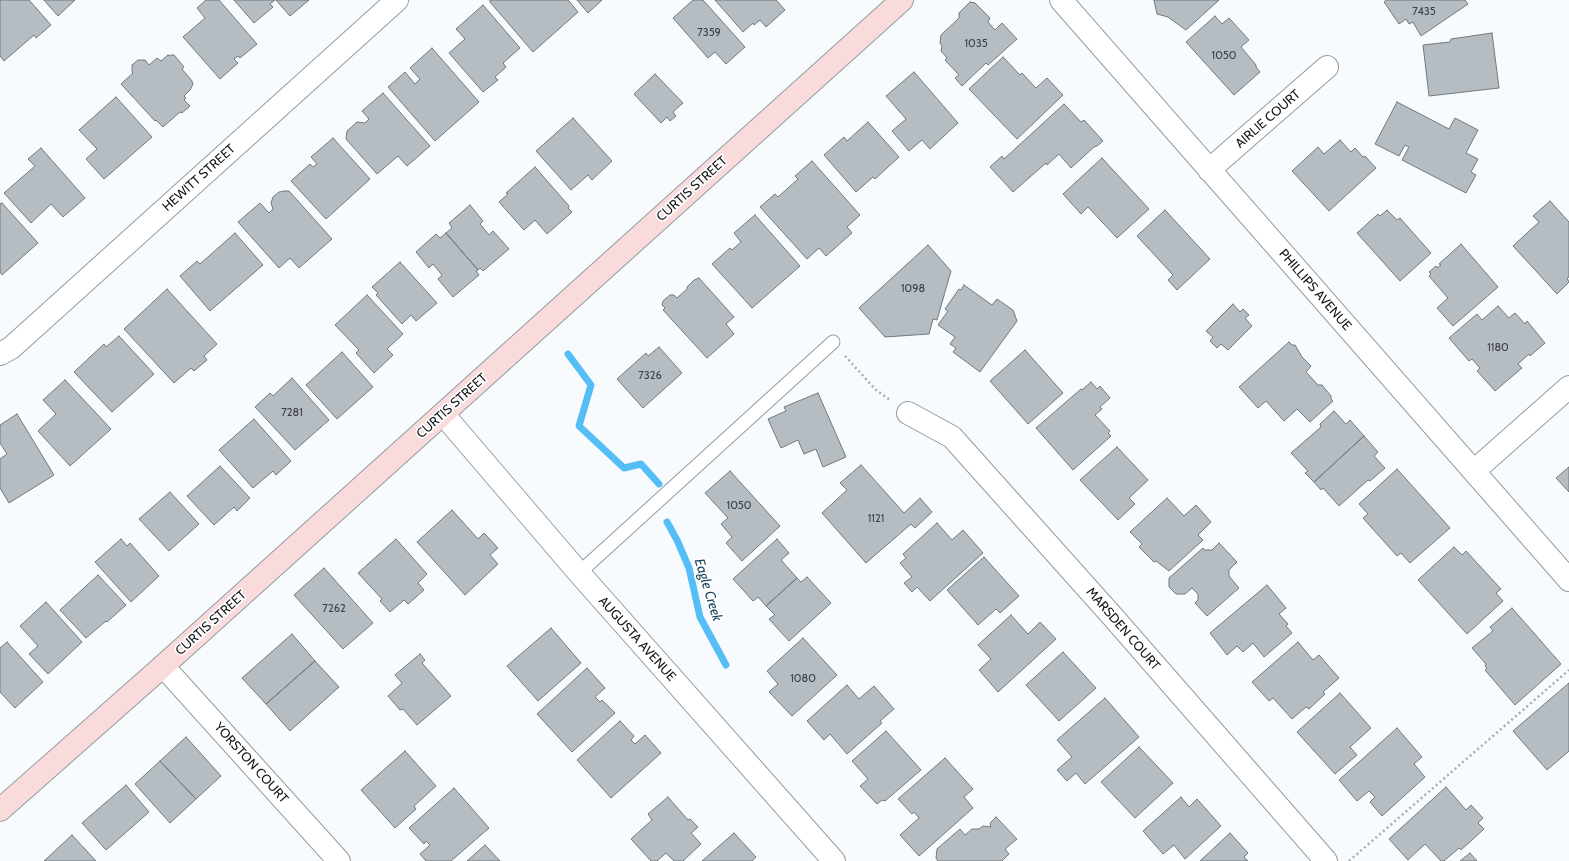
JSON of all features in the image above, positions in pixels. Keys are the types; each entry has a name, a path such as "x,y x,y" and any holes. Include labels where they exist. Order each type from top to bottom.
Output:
{"street":[{"name":"HEWITT STREET","path":"0,354 11,348 397,0"},
{"name":"CURTIS STREET","path":"0,810 163,666 902,0"},
{"name":"PHILLIPS AVENUE","path":"1061,0 1569,580"},
{"name":"AIRLIE COURT","path":"1209,170 1327,67"},
{"path":"1474,471 1569,387"},
{"name":"MARSDEN COURT","path":"908,413 952,437 1108,612 1326,861"},
{"name":"AUGUSTA AVENUE","path":"443,414 578,573 834,861"},
{"name":"YORSTON COURT","path":"163,666 339,861"}],"lane":[{"path":"578,573 833,342"}],"path":[{"path":"833,342 876,390 908,413"},
{"path":"1349,861 1569,670"}],"building":[{"path":"0,0 29,0 51,25 36,38 34,35 4,61 0,56"},
{"path":"44,0 75,0 58,16"},
{"path":"206,0 219,0 257,44 240,58 238,56 234,59 238,63 220,79 183,37 205,18 197,8"},
{"path":"234,0 275,0 270,4 273,7 254,23"},
{"path":"276,0 309,0 290,16"},
{"path":"490,0 568,0 578,12 533,52 490,2"},
{"path":"577,0 602,0 588,13"},
{"path":"693,0 703,0 745,47 726,64 715,52 708,58 673,18"},
{"path":"715,0 776,0 785,10 766,27 760,20 754,25 753,23 743,32"},
{"path":"1154,0 1219,0 1186,30 1168,17 1157,14"},
{"path":"1386,0 1465,0 1468,4 1421,36 1413,22 1409,24 1406,19 1399,24 1384,2"},
{"path":"970,2 975,3 990,18 988,22 995,30 1002,23 1017,39 988,65 986,63 962,86 955,78 959,75 945,60 947,58 941,51 942,46 940,43 941,35 959,18 959,13"},
{"path":"483,5 520,48 503,63 506,67 495,77 498,80 483,92 449,53 465,39 456,29"},
{"path":"1215,16 1222,24 1229,18 1249,40 1241,47 1260,72 1234,95 1186,42"},
{"path":"1492,33 1499,88 1429,96 1423,45 1450,42 1451,39"},
{"path":"432,48 479,102 435,141 388,87 405,72 415,84 420,79 410,68"},
{"path":"168,55 174,55 184,67 182,69 193,84 184,96 186,98 184,100 190,106 182,113 180,112 163,127 156,120 155,121 121,84 133,73 132,65 138,60 145,60 149,65 157,58 161,61"},
{"path":"1003,57 1020,75 1022,73 1036,88 1047,78 1063,95 1017,139 969,89"},
{"path":"914,72 958,123 930,149 922,140 909,151 892,131 906,119 886,96"},
{"path":"655,74 683,103 673,112 676,116 670,121 667,117 661,123 634,94"},
{"path":"383,93 430,146 407,166 398,156 377,174 346,139 347,131 357,122 365,123 369,119 362,111"},
{"path":"116,97 152,137 104,179 86,159 97,149 79,130"},
{"path":"1397,102 1449,129 1455,118 1478,130 1466,153 1478,159 1471,172 1476,175 1466,193 1402,160 1409,147 1405,145 1399,156 1375,144"},
{"path":"1064,104 1081,122 1084,120 1103,141 1094,147 1071,168 1059,154 1047,165 1046,163 1013,192 990,167 1002,156 1004,159"},
{"path":"573,118 612,161 592,180 588,175 571,190 536,151"},
{"path":"868,122 899,157 875,179 873,177 856,192 824,155 844,137 847,141"},
{"path":"333,138 370,179 326,219 291,181 310,164 313,167 317,164 311,157"},
{"path":"1340,140 1351,152 1355,148 1376,168 1329,211 1292,171 1318,147 1324,154"},
{"path":"41,148 85,198 63,217 51,204 31,223 4,193 35,166 28,159"},
{"path":"1102,158 1149,209 1117,238 1088,207 1081,214 1063,194"},
{"path":"812,161 860,215 847,227 852,233 826,256 819,248 807,259 760,207 775,194 778,197 798,179 795,176"},
{"path":"535,167 569,206 568,208 572,212 547,234 535,220 524,230 499,202 508,194 506,193"},
{"path":"289,191 332,239 299,268 290,258 279,268 238,222 260,203 269,213 273,209 271,203 273,197 279,192"},
{"path":"1550,201 1569,222 1569,277 1567,278 1569,282 1557,294 1513,246 1539,222 1533,216"},
{"path":"2,203 38,243 2,275 0,272 0,204"},
{"path":"470,205 483,221 480,224 489,235 493,231 509,249 483,271 480,268 478,270 446,233 452,228 449,223"},
{"path":"1165,210 1210,259 1177,290 1168,280 1173,275 1137,236"},
{"path":"1387,210 1397,220 1400,218 1431,253 1400,281 1357,233 1378,214 1380,216"},
{"path":"755,215 800,266 752,308 712,264 730,248 732,250 741,242 734,233"},
{"path":"235,233 263,265 210,311 180,276 197,261 200,264"},
{"path":"446,233 478,270 476,271 479,275 453,297 438,279 442,275 433,264 429,268 416,252 436,234 440,238"},
{"path":"1461,244 1498,287 1453,326 1437,308 1448,298 1429,276 1431,274 1429,272 1436,266 1437,268 1441,265 1439,264"},
{"path":"928,245 951,271 937,320 933,319 929,334 885,337 859,308"},
{"path":"400,262 437,303 416,321 411,315 402,324 376,295 378,293 372,287"},
{"path":"699,278 734,317 726,324 734,334 707,358 663,310 665,308 662,305 663,301 670,295 674,295 677,298 694,280"},
{"path":"964,285 992,305 997,299 1013,310 1017,321 980,372 953,352 956,348 950,344 955,337 938,325 948,311 945,309 959,289 961,290"},
{"path":"167,289 217,344 204,356 207,360 194,371 191,368 174,383 124,329"},
{"path":"367,295 403,334 387,349 393,355 374,373 356,353 359,350 335,325"},
{"path":"1233,304 1240,312 1243,309 1249,315 1245,318 1252,326 1228,350 1221,344 1217,348 1210,341 1213,337 1206,331"},
{"path":"1498,306 1509,318 1515,313 1525,324 1527,321 1545,343 1518,364 1522,368 1495,391 1477,371 1480,368 1472,359 1469,361 1449,338 1477,314 1482,320"},
{"path":"119,336 154,374 112,412 74,372 104,344 106,347"},
{"path":"1289,342 1292,345 1295,345 1302,357 1311,366 1306,372 1318,385 1322,385 1333,401 1310,422 1297,409 1284,421 1266,401 1258,408 1239,387"},
{"path":"659,347 682,373 643,408 617,379 646,353 648,356"},
{"path":"1025,350 1063,393 1028,424 990,381"},
{"path":"342,352 373,387 337,419 306,385"},
{"path":"292,378 329,420 295,450 255,407 270,393 273,396"},
{"path":"65,380 111,429 70,466 38,431 56,414 43,400"},
{"path":"1091,382 1097,389 1100,386 1110,398 1100,407 1102,409 1095,415 1110,431 1108,433 1111,436 1073,470 1036,428"},
{"path":"818,393 846,457 823,467 816,449 804,454 798,440 781,448 768,419 786,411 784,407"},
{"path":"1334,411 1346,424 1350,420 1364,436 1314,482 1305,473 1308,471 1291,453 1321,427 1320,424"},
{"path":"17,414 54,475 9,503 0,488 0,459 7,454 0,443 0,425"},
{"path":"254,419 291,461 276,475 273,471 253,488 219,450"},
{"path":"1364,436 1378,452 1374,456 1385,468 1370,481 1368,480 1339,506 1323,488 1321,490 1314,482"},
{"path":"1117,447 1148,480 1129,498 1135,504 1118,520 1080,480"},
{"path":"861,465 904,513 920,498 932,512 915,528 911,524 866,563 822,513 847,490 840,483"},
{"path":"220,466 250,498 237,511 234,507 214,525 187,496"},
{"path":"1569,467 1569,492 1556,478"},
{"path":"1397,469 1450,528 1410,563 1401,553 1397,556 1363,518 1368,514 1359,504"},
{"path":"730,471 780,526 742,561 726,543 732,537 721,524 728,518 705,493"},
{"path":"170,492 199,524 169,551 139,519"},
{"path":"1167,498 1184,516 1196,505 1211,522 1198,535 1203,540 1169,571 1156,561 1154,562 1139,547 1142,544 1130,532"},
{"path":"452,510 478,539 484,533 498,548 490,555 498,564 465,595 417,542"},
{"path":"937,523 952,540 963,530 983,553 930,601 917,587 912,592 904,583 912,577 900,563 906,558 903,554"},
{"path":"121,539 127,546 130,543 159,576 131,602 95,562"},
{"path":"396,539 427,574 418,583 424,590 408,604 404,600 390,612 380,601 382,599 358,573"},
{"path":"777,539 789,553 781,560 797,578 766,606 758,597 753,601 733,579"},
{"path":"1219,543 1237,562 1229,570 1229,576 1239,588 1207,616 1195,603 1198,600 1198,594 1192,588 1185,594 1176,594 1169,587 1169,578 1203,548 1204,550 1212,550"},
{"path":"1454,547 1462,555 1466,551 1501,589 1496,593 1503,601 1467,634 1418,580"},
{"path":"984,557 1019,596 1000,613 996,609 978,625 947,590"},
{"path":"324,568 373,623 343,649 294,595"},
{"path":"98,575 126,605 86,638 60,610"},
{"path":"807,577 831,603 789,641 769,619 775,615 766,606 797,578 801,582"},
{"path":"1267,585 1286,608 1279,614 1288,624 1286,626 1292,633 1264,657 1253,643 1243,652 1237,646 1227,655 1210,633"},
{"path":"46,602 82,642 48,674 29,654 38,646 20,626"},
{"path":"1512,608 1561,664 1515,705 1485,670 1487,668 1485,666 1486,664 1472,648 1493,631 1490,627"},
{"path":"1011,615 1028,634 1040,622 1056,639 998,692 979,670 991,659 978,645"},
{"path":"551,628 581,663 538,701 507,666"},
{"path":"292,634 315,661 266,704 242,678"},
{"path":"803,638 837,675 792,716 769,692 778,684 767,671"},
{"path":"7,642 43,682 15,708 0,692 0,648"},
{"path":"1298,642 1313,660 1319,655 1339,678 1323,692 1325,694 1309,709 1306,707 1292,719 1273,698 1269,701 1252,682"},
{"path":"1063,652 1096,688 1059,721 1026,685"},
{"path":"420,654 425,660 422,663 451,696 417,725 403,709 400,710 388,696 402,683 395,675"},
{"path":"315,661 339,687 290,731 266,704"},
{"path":"587,668 605,688 595,697 600,702 602,700 615,713 572,752 537,714"},
{"path":"1569,683 1569,751 1547,770 1513,731"},
{"path":"847,685 859,699 874,686 894,709 880,721 882,723 847,754 830,734 824,740 807,721"},
{"path":"1340,693 1371,728 1350,747 1357,755 1335,774 1297,732"},
{"path":"1105,698 1139,737 1085,784 1076,773 1067,781 1057,770 1072,757 1057,740"},
{"path":"620,721 634,736 631,740 635,744 645,735 661,753 611,798 577,760"},
{"path":"1397,728 1422,757 1414,764 1425,777 1382,816 1370,802 1375,797 1369,791 1357,801 1339,780"},
{"path":"886,731 921,770 885,801 882,800 877,804 860,786 868,779 852,761"},
{"path":"186,737 221,776 196,799 160,761"},
{"path":"1139,747 1173,783 1135,818 1101,782"},
{"path":"405,751 436,786 414,806 416,809 395,828 361,790"},
{"path":"945,758 973,789 964,797 973,808 919,856 900,835 919,818 914,812 912,814 898,799"},
{"path":"160,761 196,799 170,823 135,784"},
{"path":"126,785 149,812 106,850 82,823"},
{"path":"1446,787 1466,810 1471,805 1483,818 1478,823 1484,829 1461,850 1459,848 1444,861 1441,861 1425,844 1408,860 1389,839"},
{"path":"454,788 489,828 451,861 426,861 420,854 430,845 426,841 424,844 409,828"},
{"path":"668,797 688,820 690,819 698,827 691,833 701,844 683,861 674,861 666,853 657,861 651,861 631,839 652,820 648,814"},
{"path":"1181,797 1189,807 1197,799 1221,826 1185,859 1174,845 1163,854 1143,831"},
{"path":"996,817 1017,839 1005,849 1009,854 1002,861 938,861 936,858 937,849 960,829 965,835 972,829 979,829 983,826 991,827 990,823"},
{"path":"734,833 756,857 752,861 702,861"},
{"path":"1230,833 1248,853 1244,857 1248,861 1200,861"},
{"path":"72,835 96,861 44,861"},
{"path":"485,845 500,861 467,861"},
{"path":"1470,853 1477,861 1460,861"}],"waterway":[{"name":"Eagle Creek","path":"568,354 591,385 579,426 624,468 641,464 659,484"},
{"name":"Eagle Creek","path":"667,522 677,540 689,568 700,617 726,665"}]}
